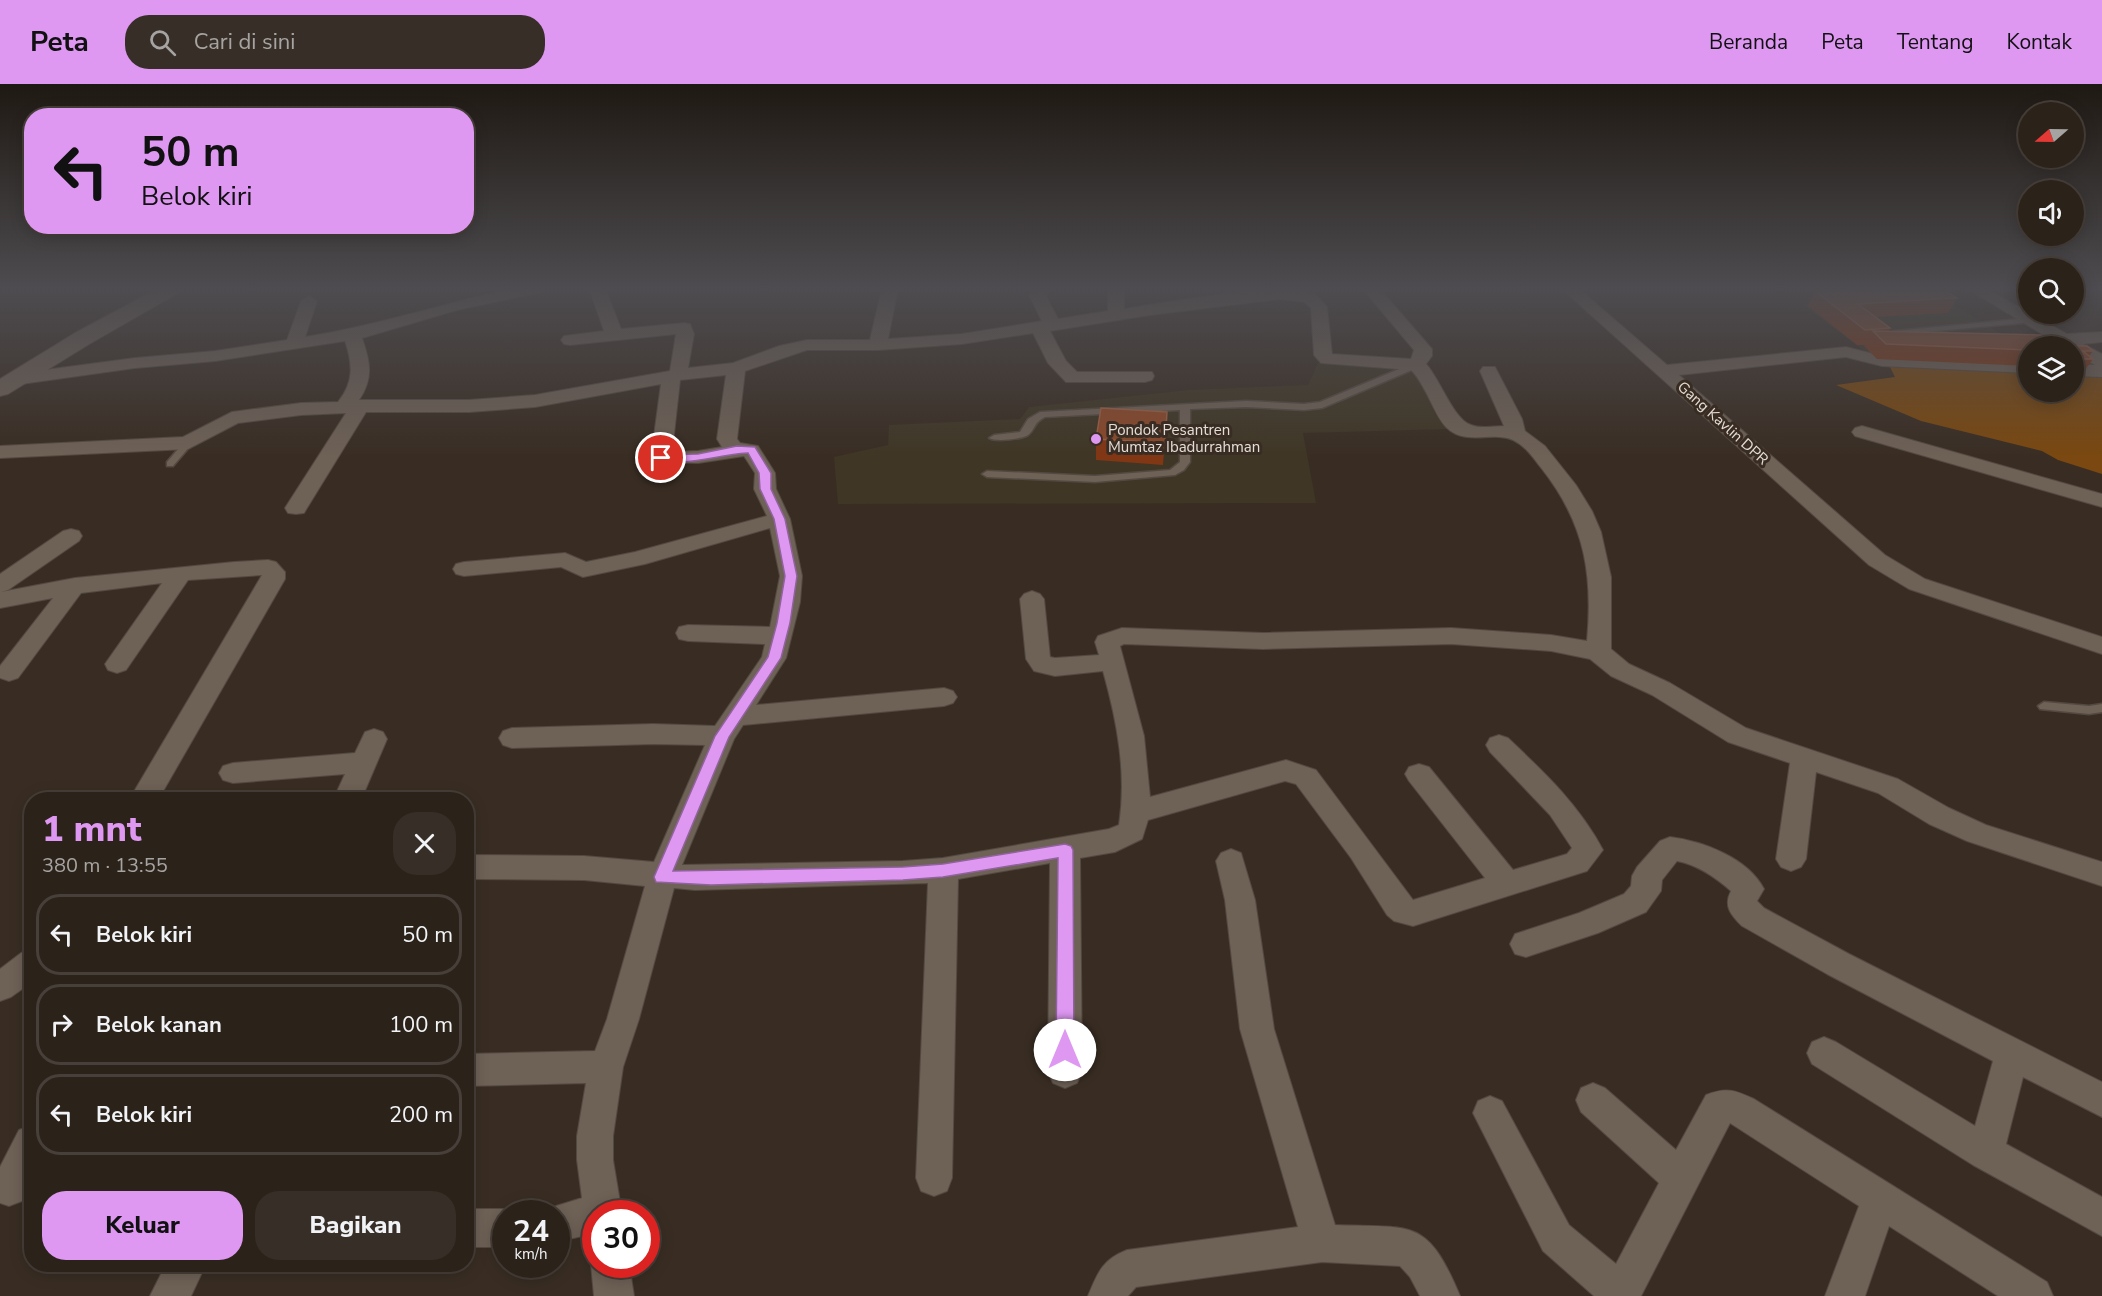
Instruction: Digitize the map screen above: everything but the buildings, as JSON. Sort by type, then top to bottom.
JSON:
[{"type":"street","points":[[5,380],[60,345]]},
{"type":"street","points":[[5,380],[70,345]]},
{"type":"street","points":[[5,380],[135,363],[215,356],[290,345]]},
{"type":"street","points":[[296,508],[353,420],[351,407],[363,375],[355,345]]},
{"type":"street","points":[[599,1200],[595,1136],[606,1067],[662,877],[728,726],[753,693],[774,658],[791,576],[780,519],[765,489],[765,473],[751,450],[737,450],[698,458],[661,458],[682,345]]},
{"type":"street","points":[[0,452],[167,446],[188,443],[232,418],[301,409],[469,406],[535,401],[675,376],[736,368],[785,350],[807,345],[884,345]]},
{"type":"street","points":[[1053,345],[1060,367],[1073,378],[1145,376]]},
{"type":"street","points":[[1322,345],[1323,355],[1327,359],[1416,365],[1427,376],[1454,424],[1460,429],[1471,433],[1516,434]]},
{"type":"street","points":[[1416,365],[1423,356],[1423,349],[1419,345]]},
{"type":"street","name":"Gang Kavlin DPR","points":[[1634,345],[1877,560],[1917,584],[2102,646]]},
{"type":"street","points":[[2084,351],[2102,362]]},
{"type":"street","points":[[1665,371],[1846,352],[1882,361],[2018,368]]},
{"type":"street","points":[[736,368],[726,435],[732,447],[737,450]]},
{"type":"street","points":[[2084,370],[2102,371]]},
{"type":"street","points":[[1489,371],[1512,419],[1516,434],[1536,450],[1564,482],[1595,544],[1602,606],[1598,652]]},
{"type":"street","points":[[1862,432],[2102,501]]},
{"type":"street","points":[[464,569],[565,560],[583,570],[637,559],[780,519]]},
{"type":"street","points":[[0,585],[71,536]]},
{"type":"street","points":[[0,600],[75,585],[182,573],[268,567],[274,572],[273,579],[148,792]]},
{"type":"street","points":[[117,664],[182,573]]},
{"type":"street","points":[[9,672],[75,585]]},
{"type":"street","points":[[1032,599],[1038,658],[1043,665],[1055,667],[1113,662]]},
{"type":"street","points":[[688,633],[780,636]]},
{"type":"street","points":[[474,867],[584,868],[662,877],[810,876],[943,870],[1115,840],[1132,831],[1136,812],[1132,734],[1107,642],[1122,636],[1263,641],[1451,636],[1551,643],[1598,652],[1620,669],[1661,689],[1737,735],[1888,786],[1939,816],[1977,833],[2102,874]]},
{"type":"street","points":[[512,738],[653,734],[944,697]]},
{"type":"street","points":[[1136,812],[1286,770],[1294,771],[1306,777],[1404,912],[1413,913],[1577,863],[1588,850],[1562,809],[1499,745]]},
{"type":"street","points":[[233,772],[368,750],[350,792]]},
{"type":"street","points":[[1791,859],[1804,757]]},
{"type":"street","points":[[1419,774],[1508,884]]},
{"type":"street","points":[[1526,944],[1587,924],[1635,903],[1646,891],[1647,876],[1660,860],[1670,849],[1683,849],[1739,879],[1749,889],[1742,899],[1743,909],[1753,917],[2012,1055],[2102,1100]]},
{"type":"street","points":[[1065,850],[1065,1072]]},
{"type":"street","points":[[1231,861],[1240,900],[1246,962],[1257,1029],[1322,1244]]},
{"type":"street","points":[[934,1178],[943,870]]},
{"type":"street","points":[[0,987],[24,969]]},
{"type":"street","points":[[1824,1053],[1986,1152],[2102,1217]]},
{"type":"street","points":[[1986,1152],[2012,1055]]},
{"type":"street","points":[[474,1070],[606,1067]]},
{"type":"street","points":[[1593,1100],[1681,1178]]},
{"type":"street","points":[[1490,1113],[1556,1238],[1621,1295],[1718,1107],[1724,1105],[1743,1111],[2033,1296]]},
{"type":"street","points":[[14,1189],[24,1163]]},
{"type":"street","points":[[1845,1296],[1880,1200]]},
{"type":"street","points":[[474,1228],[492,1228]]},
{"type":"street","points":[[1108,1296],[1115,1280],[1127,1269],[1322,1244],[1408,1246],[1424,1263],[1440,1296]]},
{"type":"street","points":[[170,1296],[183,1272]]},
{"type":"street","points":[[612,1278],[614,1296]]},
{"type":"lane","points":[[994,438],[1023,434],[1031,421],[1043,414],[1246,404],[1304,407],[1322,405],[1416,365]]},
{"type":"lane","points":[[987,474],[1095,479],[1172,473],[1181,468],[1185,462],[1185,407]]},
{"type":"lane","points":[[170,464],[188,443]]},
{"type":"lane","points":[[2044,706],[2089,710],[2102,708]]},
{"type":"shaded area","points":[[1856,345],[2018,345],[2018,352],[1876,360]]},
{"type":"shaded area","name":"Pondok Pesantren Mumtaz Ibadurrahman","points":[[1318,363],[1396,366],[1417,370],[1450,429],[1303,433],[1316,503],[838,504],[834,457],[888,445],[889,425],[1020,419],[1029,407],[1188,390],[1308,385]]},
{"type":"shaded area","points":[[1888,363],[2018,370],[2018,402],[2084,402],[2084,374],[2102,375],[2102,474],[2058,460],[2042,451],[1921,421],[1836,385],[1895,377]]},
{"type":"place","name":"Pondok Pesantren Mumtaz Ibadurrahman","points":[[1096,439]]},
{"type":"route","points":[[661,458],[698,458],[737,450],[751,450],[765,473],[765,489],[780,519],[791,576],[788,602],[774,658],[723,736],[681,838],[662,877],[711,878],[903,873],[943,870],[1065,850],[1065,1050]]}]
